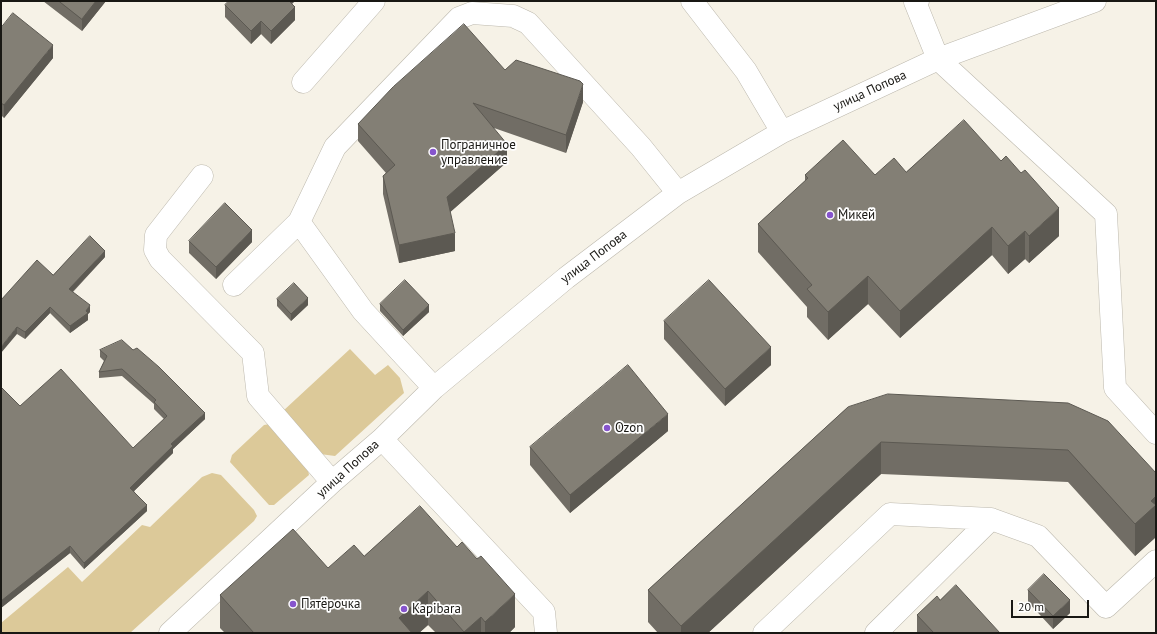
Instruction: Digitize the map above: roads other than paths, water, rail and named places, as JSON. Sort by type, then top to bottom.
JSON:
[{"type":"street","points":[[303,82],[374,1]]},
{"type":"street","points":[[692,1],[746,71],[782,132]]},
{"type":"street","points":[[918,1],[915,2],[938,59],[1106,214],[1115,388],[1156,433]]},
{"type":"street","name":"улица Попова","points":[[170,633],[332,482],[382,439],[434,388],[566,278],[678,193],[782,132],[938,59],[1096,1]]},
{"type":"street","points":[[234,285],[299,222],[335,147],[459,18],[472,13],[513,16],[528,23],[641,147],[678,193]]},
{"type":"street","points":[[202,176],[156,235],[155,250],[160,259],[253,353],[258,396],[332,482]]},
{"type":"street","points":[[299,222],[363,311],[434,388]]},
{"type":"street","points":[[382,439],[544,612],[546,633]]},
{"type":"street","points":[[764,633],[890,514],[991,519],[1038,536],[1106,607],[1156,561]]},
{"type":"street","points":[[876,633],[991,519]]},
{"type":"place","name":"Пограничное управление","points":[[433,152]]},
{"type":"place","name":"Микей","points":[[830,215]]},
{"type":"place","name":"Ozon","points":[[607,428]]},
{"type":"place","name":"Пятёрочка","points":[[293,604]]},
{"type":"place","name":"Kapibara","points":[[404,609]]}]
